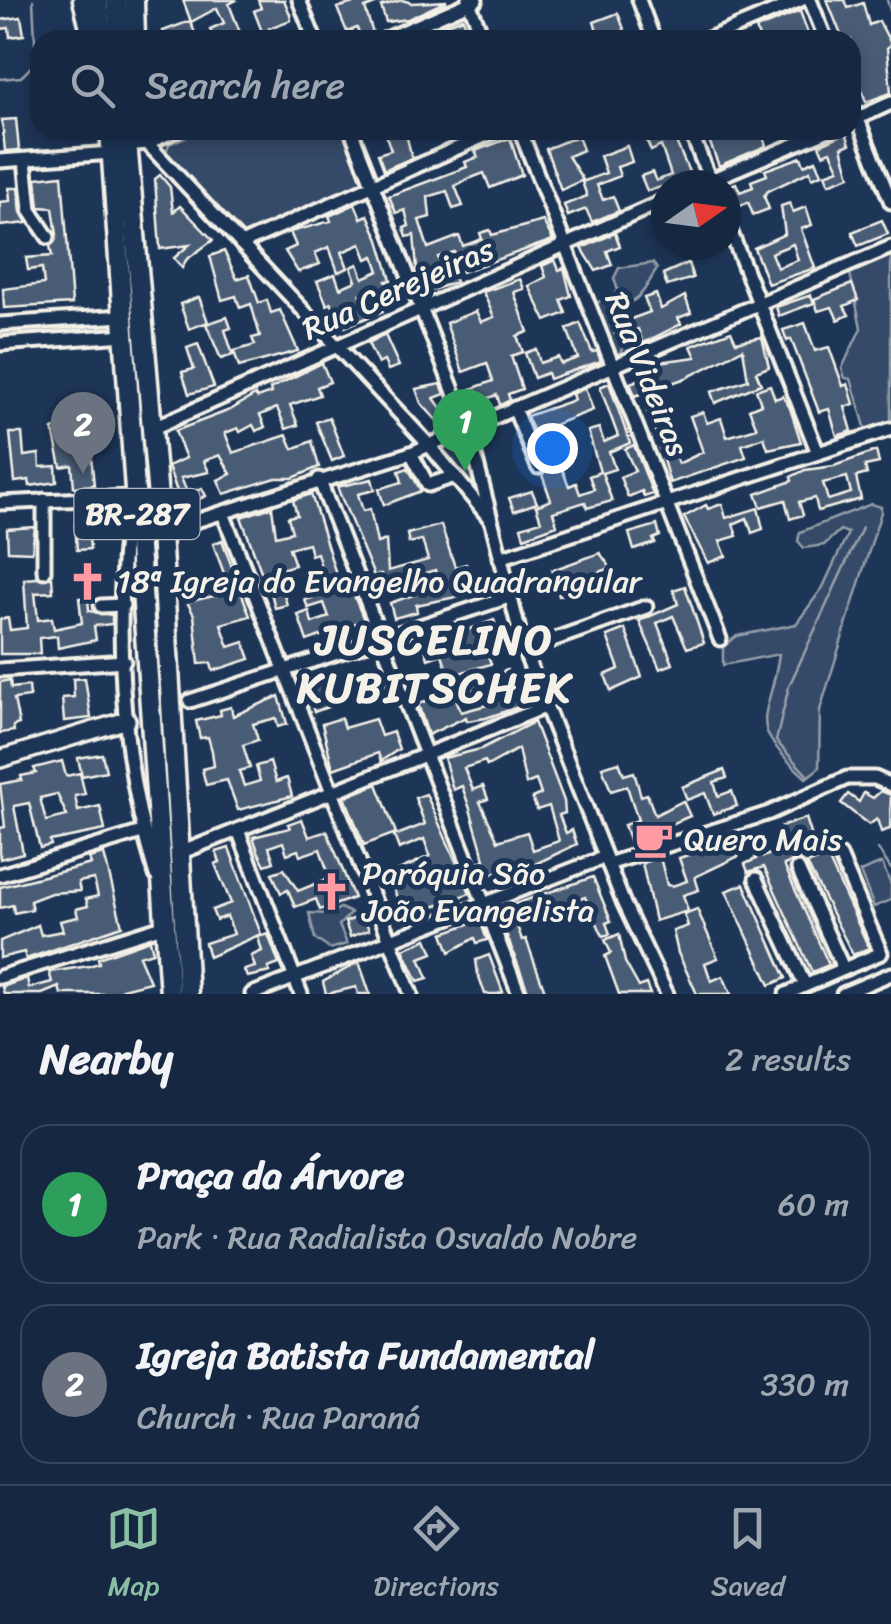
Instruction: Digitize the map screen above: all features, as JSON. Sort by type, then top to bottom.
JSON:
[{"type":"highway","points":[[84,0],[91,30]]},
{"type":"highway","points":[[98,0],[101,30]]},
{"type":"highway","points":[[122,30],[131,0]]},
{"type":"highway","points":[[131,0],[134,30]]},
{"type":"highway","name":"BR-287","points":[[122,143],[124,316],[132,488],[170,994]]},
{"type":"highway","name":"BR-287","points":[[122,143],[161,532],[188,994]]},
{"type":"main road","points":[[0,759],[127,720]]},
{"type":"street","points":[[299,0],[311,30]]},
{"type":"street","points":[[638,0],[650,30]]},
{"type":"street","points":[[730,30],[802,0]]},
{"type":"street","points":[[810,0],[822,30]]},
{"type":"street","points":[[406,30],[471,1],[481,30]]},
{"type":"street","points":[[861,116],[891,102]]},
{"type":"street","points":[[861,135],[891,202]]},
{"type":"street","points":[[0,161],[154,140]]},
{"type":"street","points":[[355,140],[468,428],[508,597],[545,708],[667,994]]},
{"type":"street","points":[[241,244],[476,140]]},
{"type":"street","name":"Rua Videiras","points":[[524,140],[720,638]]},
{"type":"street","points":[[693,140],[703,170]]},
{"type":"street","points":[[737,170],[806,140]]},
{"type":"street","points":[[147,143],[429,445],[493,522]]},
{"type":"street","points":[[25,160],[30,210],[48,238]]},
{"type":"street","name":"Rua Cerejeiras","points":[[151,428],[651,207]]},
{"type":"street","points":[[161,532],[412,452],[891,246]]},
{"type":"street","points":[[741,258],[818,453]]},
{"type":"street","points":[[0,324],[124,316]]},
{"type":"street","points":[[0,344],[125,335]]},
{"type":"street","points":[[514,408],[538,467]]},
{"type":"street","points":[[500,558],[888,430]]},
{"type":"street","points":[[412,452],[428,485],[455,476]]},
{"type":"street","points":[[319,479],[519,994]]},
{"type":"street","points":[[0,504],[132,488],[123,605],[127,720],[142,832],[164,898]]},
{"type":"street","points":[[44,500],[44,571]]},
{"type":"street","points":[[223,513],[411,994]]},
{"type":"street","points":[[190,701],[508,597]]},
{"type":"street","points":[[101,606],[123,605]]},
{"type":"street","points":[[524,650],[646,608]]},
{"type":"street","points":[[0,670],[124,661]]},
{"type":"street","points":[[180,853],[545,708]]},
{"type":"street","points":[[252,994],[607,860],[769,813],[847,778],[875,778],[891,785]]},
{"type":"street","points":[[238,830],[301,994]]},
{"type":"street","points":[[0,874],[142,832]]},
{"type":"street","points":[[786,994],[881,954],[840,856]]},
{"type":"street","points":[[798,869],[844,968]]},
{"type":"street","points":[[756,879],[805,985]]},
{"type":"street","points":[[0,977],[166,925]]},
{"type":"street","points":[[850,993],[891,974]]},
{"type":"shaded area","points":[[178,140],[346,140],[363,184],[243,236],[166,152],[169,144]]},
{"type":"shaded area","points":[[891,255],[891,421],[866,430],[851,379],[845,378],[842,368],[861,328],[850,273]]},
{"type":"shaded area","points":[[653,263],[657,269],[646,287],[613,320],[611,326],[623,349],[617,355],[595,304],[618,291],[614,278],[619,268]]},
{"type":"shaded area","points":[[462,435],[478,498],[439,444]]},
{"type":"shaded area","points":[[871,504],[881,507],[881,512],[820,710],[819,768],[806,778],[767,732],[765,721],[779,654],[723,665],[723,647],[737,636],[796,624],[823,587],[848,533],[840,530],[824,545],[804,548],[798,541],[800,532]]},
{"type":"shaded area","points":[[882,863],[891,885],[891,900],[874,907],[860,872]]},
{"type":"shaded area","points":[[340,908],[351,913],[339,925],[347,944],[330,949],[315,939],[309,913],[330,914]]},
{"type":"building","points":[[183,0],[237,0],[229,4],[239,30],[210,30],[224,23],[217,8],[191,22]]},
{"type":"building","points":[[258,0],[284,0],[291,20],[261,30],[254,11],[261,8]]},
{"type":"building","points":[[363,0],[385,0],[365,8],[372,30],[346,30],[337,8]]},
{"type":"building","points":[[402,0],[447,1],[408,19],[386,22],[381,6]]},
{"type":"building","points":[[827,0],[845,0],[848,8],[863,3],[869,25],[879,21],[891,44],[887,48],[891,93],[866,102],[861,87],[861,30],[839,30]]},
{"type":"building","points":[[800,11],[807,30],[756,30]]},
{"type":"building","points":[[618,13],[624,30],[597,30],[594,22]]},
{"type":"building","points":[[21,17],[24,35],[10,37],[9,28],[0,29],[0,20]]},
{"type":"building","points":[[463,18],[467,29],[464,30],[432,30]]},
{"type":"building","points":[[190,21],[194,30],[166,30]]},
{"type":"building","points":[[16,119],[19,150],[5,151],[2,120]]},
{"type":"building","points":[[388,140],[408,140],[412,158],[384,170],[378,154],[391,150]]},
{"type":"building","points":[[511,140],[522,175],[490,188],[484,173],[466,180],[455,186],[463,206],[453,209],[447,191],[428,197],[430,217],[419,220],[428,248],[459,236],[463,246],[482,239],[480,233],[490,230],[492,235],[543,221],[553,240],[462,272],[454,252],[438,257],[443,272],[451,270],[455,282],[430,291],[417,269],[414,235],[407,237],[404,228],[409,226],[405,210],[396,213],[389,196],[467,167],[465,162],[478,157],[475,151]]},
{"type":"building","points":[[579,140],[583,150],[568,156],[583,180],[561,190],[546,149]]},
{"type":"building","points":[[646,140],[675,140],[688,170],[669,170],[661,146],[651,151]]},
{"type":"building","points":[[709,140],[764,140],[766,146],[719,166]]},
{"type":"building","points":[[830,140],[849,140],[850,144],[842,147],[850,176],[829,184],[825,174],[839,169],[831,151],[823,154],[819,145]]},
{"type":"building","points":[[627,146],[632,162],[617,167],[620,176],[597,185],[603,200],[613,196],[619,211],[592,222],[586,209],[568,216],[564,205],[587,196],[582,182],[606,173],[600,156]]},
{"type":"building","points":[[801,157],[804,165],[816,160],[822,174],[812,178],[810,171],[768,191],[764,196],[769,209],[753,215],[748,202],[741,206],[741,192],[753,187],[751,181],[767,175],[765,170]]},
{"type":"building","points":[[651,172],[651,190],[647,191],[641,176]]},
{"type":"building","points":[[62,175],[72,304],[4,308],[3,289],[44,284],[42,268],[28,270],[26,258],[52,256],[50,246],[57,235],[53,208],[39,207],[36,178]]},
{"type":"building","points":[[160,175],[170,187],[173,212],[180,206],[213,240],[186,260],[182,268],[174,258],[189,245],[160,249],[155,179]]},
{"type":"building","points":[[9,188],[18,188],[21,212],[27,223],[0,226],[0,202],[10,201]]},
{"type":"building","points":[[790,203],[793,212],[806,207],[812,225],[801,229],[815,268],[768,284],[754,248],[785,234],[781,206]],"holes":[[[793,244],[798,260],[777,268],[771,253]]]},
{"type":"building","points":[[355,204],[361,218],[368,215],[391,280],[386,281],[397,298],[389,303],[378,286],[367,290],[370,297],[363,299],[360,293],[366,307],[380,302],[383,311],[345,327],[331,303],[327,305],[317,281],[335,274],[340,288],[356,281],[351,267],[358,264],[363,278],[379,271],[374,256],[367,259],[361,244],[342,252],[348,268],[338,272],[329,247],[315,253],[320,264],[298,272],[285,251],[296,246],[290,232],[331,221],[329,216]]},
{"type":"building","points":[[882,220],[888,234],[858,246],[852,232]]},
{"type":"building","points":[[615,233],[620,246],[607,251],[612,265],[596,271],[582,248]]},
{"type":"building","points":[[224,251],[237,279],[249,275],[259,303],[267,300],[271,313],[280,310],[298,351],[239,367],[234,351],[255,345],[252,338],[260,336],[251,304],[240,308],[236,296],[222,300],[210,256]]},
{"type":"building","points":[[555,260],[559,270],[564,268],[571,296],[561,300],[566,313],[546,321],[529,286],[546,277],[542,266]]},
{"type":"building","points":[[688,263],[693,278],[667,286],[663,274]]},
{"type":"building","points":[[520,279],[524,289],[514,292],[528,332],[517,336],[523,352],[511,356],[522,389],[508,394],[510,400],[500,405],[497,395],[476,403],[471,389],[493,381],[487,363],[463,372],[446,323],[476,311],[481,322],[494,317],[483,292]]},
{"type":"building","points":[[852,284],[858,300],[844,306],[849,315],[838,320],[832,307],[818,311],[814,299]]},
{"type":"building","points":[[656,294],[661,309],[685,296],[691,313],[678,318],[681,324],[643,343],[638,329],[617,337],[612,326],[650,312],[644,298]]},
{"type":"building","points":[[811,295],[814,303],[779,316],[776,307]]},
{"type":"building","points":[[199,297],[208,322],[189,329],[180,304]]},
{"type":"building","points":[[227,317],[231,328],[225,330],[233,355],[221,359],[206,324]]},
{"type":"building","points":[[580,323],[592,352],[597,351],[601,361],[549,379],[547,373],[534,378],[525,353],[536,349],[540,363],[558,357],[561,364],[578,358],[567,329]]},
{"type":"building","points":[[805,323],[815,351],[829,347],[843,386],[848,384],[854,404],[845,407],[852,431],[837,436],[829,409],[819,412],[791,339],[787,341],[783,330]]},
{"type":"building","points":[[731,331],[736,342],[762,337],[769,367],[756,372],[761,384],[715,403],[711,392],[748,380],[743,349],[686,378],[635,396],[630,383],[655,374],[651,363],[696,357],[691,346]]},
{"type":"building","points":[[385,335],[399,366],[388,370],[384,361],[378,364],[368,343]]},
{"type":"building","points":[[198,344],[214,387],[189,394],[182,372],[194,369],[187,348]]},
{"type":"building","points":[[322,363],[330,382],[317,387],[320,395],[290,405],[298,425],[286,429],[277,408],[260,415],[265,427],[256,431],[253,425],[240,432],[238,428],[225,433],[233,453],[287,435],[293,449],[312,441],[319,467],[293,478],[276,478],[224,494],[218,480],[231,474],[220,455],[204,461],[209,472],[181,478],[188,494],[202,488],[206,496],[182,506],[168,466],[186,458],[175,431],[230,410],[255,395],[257,398],[271,393],[270,389]]},
{"type":"building","points":[[609,383],[630,443],[609,452],[615,469],[602,473],[612,501],[587,508],[585,502],[553,512],[557,525],[524,537],[521,527],[541,521],[536,506],[551,500],[542,475],[547,468],[560,464],[569,486],[576,483],[580,494],[594,489],[589,476],[600,472],[588,431],[599,428],[604,442],[618,436],[600,387]]},
{"type":"building","points":[[441,384],[445,394],[434,398],[449,419],[441,425],[421,403],[416,389]]},
{"type":"building","points":[[770,385],[775,399],[783,396],[790,408],[801,442],[768,449],[764,437],[742,445],[746,457],[670,483],[659,447],[672,443],[678,464],[703,452],[690,416],[703,412],[707,423],[721,418],[727,437],[757,428],[749,409],[761,404],[756,390]]},
{"type":"building","points":[[585,388],[593,410],[538,431],[543,454],[527,416],[574,400],[572,394]]},
{"type":"building","points":[[661,402],[668,425],[655,431],[646,408]]},
{"type":"building","points":[[329,417],[344,456],[332,461],[316,422]]},
{"type":"building","points":[[60,427],[65,448],[90,445],[94,485],[74,487],[72,465],[61,467],[53,430]]},
{"type":"building","points":[[10,433],[22,433],[24,456],[39,454],[40,467],[56,466],[57,482],[30,486],[29,480],[15,482]]},
{"type":"building","points":[[634,445],[653,494],[644,497],[642,491],[628,497],[620,477],[635,471],[625,449]]},
{"type":"building","points":[[876,451],[879,463],[865,466],[867,474],[856,477],[861,499],[818,511],[815,498],[799,502],[803,515],[790,519],[785,500],[761,507],[756,494],[792,481],[791,477],[805,470],[834,466]],"holes":[[[847,477],[851,493],[828,500],[823,483]]]},
{"type":"building","points":[[408,468],[421,491],[384,505],[379,489],[402,482],[399,471]]},
{"type":"building","points":[[372,479],[375,490],[358,494],[363,511],[370,509],[377,543],[386,540],[388,571],[428,560],[422,540],[409,543],[407,534],[441,525],[455,567],[466,564],[471,594],[416,605],[417,612],[394,618],[390,603],[439,586],[435,570],[384,585],[381,574],[374,576],[337,487]]},
{"type":"building","points":[[532,491],[537,503],[514,511],[509,498]]},
{"type":"building","points":[[311,494],[336,574],[343,588],[350,586],[364,620],[307,641],[298,615],[309,611],[312,623],[329,617],[324,603],[308,608],[305,600],[312,598],[306,581],[323,574],[317,553],[311,555],[308,543],[289,548],[295,565],[277,570],[287,605],[275,608],[266,573],[262,574],[241,517],[272,507],[276,536],[292,532],[288,517],[297,515],[293,500]]},
{"type":"building","points":[[722,504],[726,518],[758,508],[763,529],[752,533],[747,518],[733,524],[737,536],[720,541],[726,556],[708,563],[684,517],[706,505],[708,509]]},
{"type":"building","points":[[88,523],[90,549],[77,550],[75,524]]},
{"type":"building","points":[[657,525],[660,536],[653,539],[655,543],[634,550],[629,533]]},
{"type":"building","points":[[35,527],[32,552],[8,551],[7,529]]},
{"type":"building","points":[[222,540],[250,616],[221,624],[229,647],[244,642],[250,659],[213,671],[211,663],[199,664],[194,615],[187,602],[231,592],[213,544]]},
{"type":"building","points":[[600,553],[611,568],[570,582],[573,592],[559,596],[552,570]]},
{"type":"building","points":[[52,577],[53,592],[35,593],[38,620],[52,618],[54,629],[82,623],[79,598],[88,597],[89,611],[112,615],[112,624],[94,626],[96,640],[58,648],[57,636],[39,638],[40,654],[0,654],[0,619],[8,618],[10,630],[27,628],[24,579]]},
{"type":"building","points":[[685,586],[704,643],[687,648],[673,616],[657,623],[673,664],[660,669],[639,621],[678,604],[673,590]]},
{"type":"building","points":[[494,620],[503,645],[486,650],[491,664],[449,676],[442,654],[428,659],[424,646]]},
{"type":"building","points":[[625,629],[642,677],[611,691],[605,675],[619,669],[607,636]]},
{"type":"building","points":[[382,666],[389,693],[382,696],[378,686],[363,692],[357,675]]},
{"type":"building","points":[[507,670],[521,706],[486,718],[467,721],[466,717],[428,735],[418,704],[453,690],[461,712],[498,702],[494,688],[474,694],[470,684]]},
{"type":"building","points":[[85,678],[91,718],[64,721],[62,698],[74,697],[73,679]]},
{"type":"building","points":[[10,680],[11,688],[29,686],[30,697],[14,699],[19,724],[13,726],[14,731],[0,733],[0,682]]},
{"type":"building","points":[[326,683],[333,705],[314,712],[307,689]]},
{"type":"building","points":[[279,696],[287,724],[278,727],[276,718],[253,724],[258,740],[243,745],[250,768],[239,771],[244,786],[260,781],[256,766],[270,762],[276,782],[287,778],[292,796],[238,810],[227,780],[206,785],[202,769],[214,766],[212,751],[208,737],[200,738],[196,721],[221,715],[220,710],[231,707],[233,716]]},
{"type":"building","points":[[341,718],[344,728],[375,719],[381,736],[393,732],[399,749],[381,761],[378,753],[333,769],[322,724]]},
{"type":"building","points":[[534,722],[564,801],[565,813],[559,815],[566,833],[572,830],[577,844],[500,881],[496,872],[484,877],[478,862],[485,860],[470,809],[462,786],[453,790],[444,758],[481,749]],"holes":[[[518,749],[526,784],[536,780],[541,794],[532,798],[537,810],[549,806],[559,841],[533,850],[527,832],[498,841],[480,802],[488,799],[483,786],[473,790],[464,768],[485,761],[487,766]]]},
{"type":"building","points":[[102,754],[106,771],[82,776],[78,758]]},
{"type":"building","points":[[62,761],[66,776],[80,773],[85,794],[75,796],[78,811],[100,806],[105,830],[50,841],[51,845],[40,848],[29,803],[14,806],[23,853],[0,859],[0,828],[5,827],[0,784],[22,780],[21,776],[36,773],[34,768]],"holes":[[[57,794],[67,816],[46,821],[40,798]]]},
{"type":"building","points":[[619,762],[624,775],[634,772],[641,796],[647,794],[655,815],[683,801],[690,816],[630,842],[624,825],[638,820],[627,786],[611,791],[602,767]]},
{"type":"building","points":[[724,770],[727,778],[714,782],[718,796],[732,791],[737,806],[713,814],[705,793],[687,800],[682,787]]},
{"type":"building","points":[[377,784],[396,833],[364,845],[345,797]]},
{"type":"building","points":[[881,791],[891,795],[890,829],[881,832],[877,819],[869,825],[841,803],[848,794],[859,802],[864,793],[873,798]]},
{"type":"building","points":[[426,794],[470,893],[405,918],[388,875],[430,856],[424,839],[399,849],[394,836],[425,824],[415,798]]},
{"type":"building","points":[[806,818],[812,837],[793,844],[799,859],[784,865],[829,965],[812,972],[764,867],[748,872],[745,864],[756,859],[749,837],[756,834],[763,857],[780,850],[777,843],[784,841],[780,827]]},
{"type":"building","points":[[302,819],[309,837],[327,831],[354,898],[320,910],[316,899],[295,907],[288,890],[281,893],[272,873],[284,869],[298,891],[330,878],[320,849],[300,856],[298,850],[287,854],[283,842],[269,847],[274,862],[265,865],[258,851],[253,837],[290,828],[288,824]]},
{"type":"building","points":[[732,840],[739,856],[695,877],[699,890],[683,895],[688,911],[655,921],[642,863],[660,857],[667,885],[672,886],[687,881],[679,858]]},
{"type":"building","points":[[229,848],[261,934],[209,957],[205,943],[234,934],[227,916],[216,920],[212,910],[231,903],[215,864],[220,862],[216,852]]},
{"type":"building","points":[[104,854],[122,926],[26,959],[24,952],[0,958],[0,941],[38,925],[41,935],[63,931],[60,921],[78,917],[76,909],[88,906],[86,899],[98,896],[94,879],[78,882],[80,891],[51,893],[30,901],[32,909],[14,913],[13,905],[0,908],[0,887],[91,864],[89,858]]},
{"type":"building","points":[[827,856],[869,948],[853,955],[807,864]]},
{"type":"building","points":[[593,877],[611,921],[606,923],[610,934],[603,936],[585,897],[571,902],[576,915],[561,921],[555,906],[526,915],[527,919],[516,923],[546,994],[529,994],[497,910]]},
{"type":"building","points":[[744,884],[786,978],[770,985],[726,891]]},
{"type":"building","points":[[697,909],[718,958],[705,963],[711,981],[723,976],[731,994],[697,994],[678,953],[673,931],[688,926],[684,914]]},
{"type":"building","points":[[363,915],[369,930],[350,937],[345,922]]},
{"type":"building","points":[[480,920],[487,940],[477,943],[475,938],[450,952],[443,933]]},
{"type":"building","points":[[268,934],[279,964],[268,968],[270,972],[247,977],[244,970],[255,967],[251,956],[262,951],[258,937]]},
{"type":"building","points":[[619,934],[625,962],[639,987],[646,984],[650,994],[619,994],[605,956],[611,953],[605,940]]},
{"type":"building","points":[[427,939],[433,953],[420,958],[428,978],[418,981],[403,949]]},
{"type":"building","points":[[150,940],[153,952],[139,956],[150,982],[122,989],[124,994],[61,994],[59,987],[42,994],[4,994],[2,987],[27,978],[29,988],[52,982],[49,972],[99,963],[98,958]]},
{"type":"building","points":[[489,955],[503,992],[498,994],[485,994],[478,974],[476,960]]},
{"type":"building","points":[[359,962],[370,994],[358,994],[356,987],[326,994],[323,982]]},
{"type":"waterway","points":[[33,0],[34,30]]},
{"type":"waterway","points":[[887,0],[891,14]]},
{"type":"waterway","points":[[0,79],[21,77],[30,68]]},
{"type":"waterway","points":[[0,334],[81,328]]},
{"type":"waterway","points":[[808,776],[776,741],[789,686],[862,528]]},
{"type":"waterway","points":[[878,849],[891,869]]},
{"type":"place","name":"Praça da Árvore","points":[[465,471]]},
{"type":"place","name":"Igreja Batista Fundamental","points":[[83,474]]},
{"type":"place","name":"18ª Igreja do Evangelho Quadrangular","points":[[87,581]]},
{"type":"place","name":"Quero Mais","points":[[654,839]]},
{"type":"place","name":"Paróquia São João Evangelista","points":[[332,891]]},
{"type":"district","name":"JUSCELINO KUBITSCHEK","points":[[435,664]]}]
